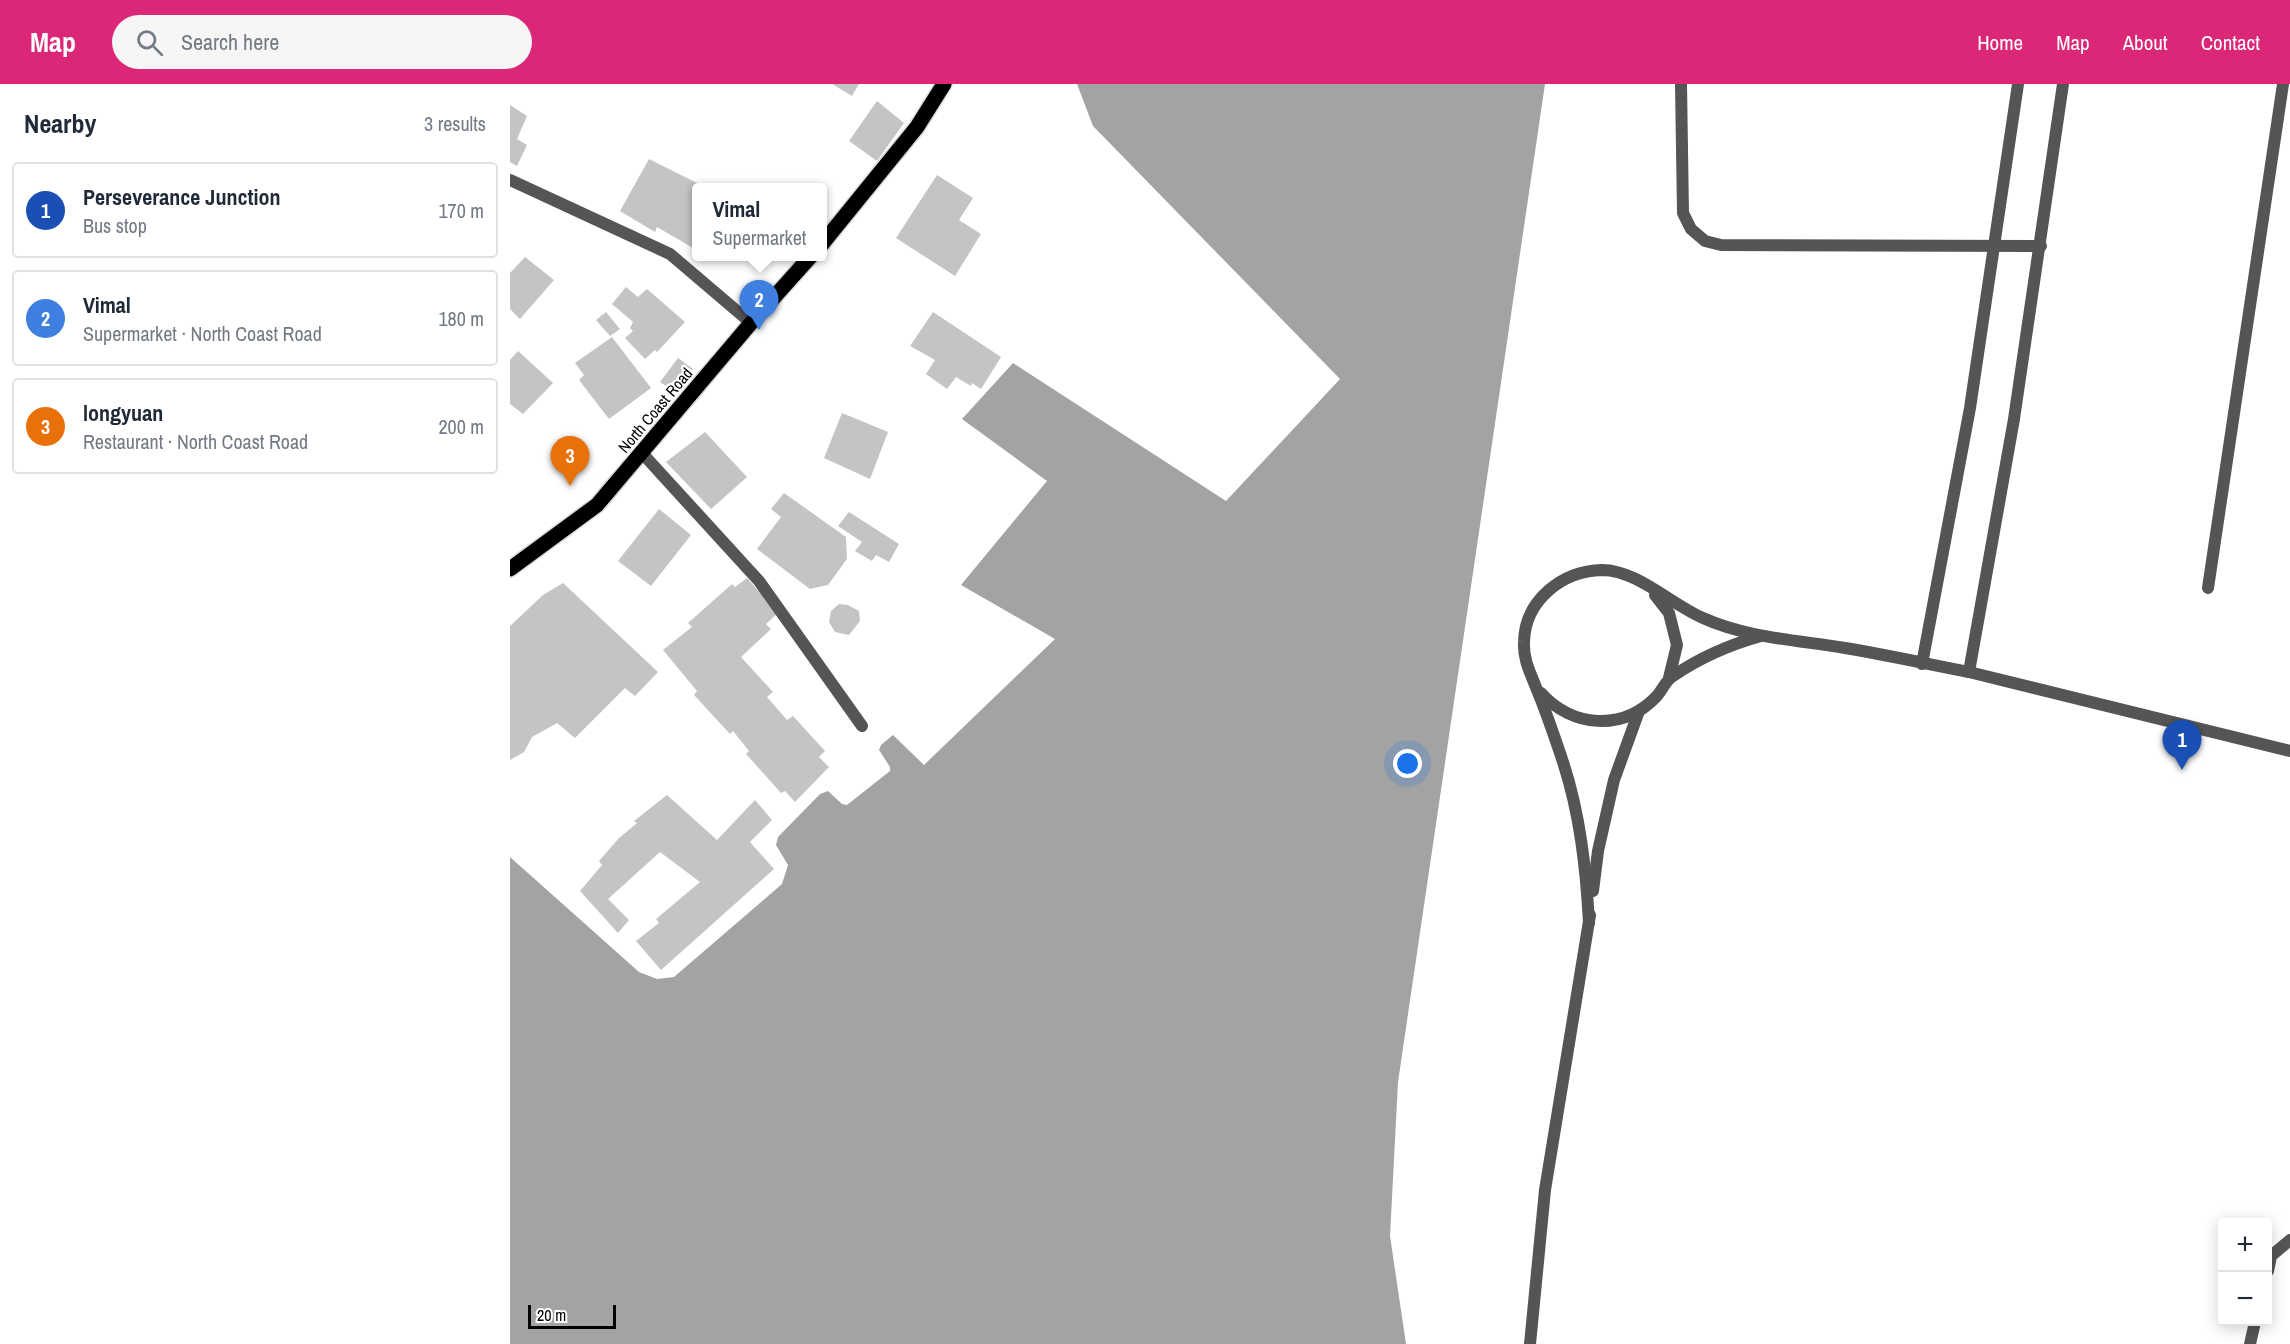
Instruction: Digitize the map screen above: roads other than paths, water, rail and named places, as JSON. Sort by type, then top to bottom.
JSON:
[{"type":"main road","points":[[827,238],[918,127],[944,84]]},
{"type":"main road","name":"North Coast Road","points":[[510,569],[597,505],[807,261]]},
{"type":"street","points":[[1681,84],[1683,213],[1691,230],[1705,241],[1722,245],[1752,246],[2041,246]]},
{"type":"street","points":[[1923,664],[1970,408],[2018,84]]},
{"type":"street","points":[[1969,672],[2014,419],[2063,84]]},
{"type":"street","points":[[2208,588],[2283,84]]},
{"type":"street","points":[[510,180],[670,254],[751,323]]},
{"type":"street","points":[[642,453],[759,581],[862,726]]},
{"type":"street","points":[[1589,923],[1587,883],[1575,803],[1564,764],[1526,666],[1523,642],[1528,619],[1540,598],[1558,582],[1580,573],[1604,570],[1628,575],[1704,619],[1733,629],[1969,672],[2290,752]]},
{"type":"street","points":[[1536,688],[1552,704],[1571,716],[1594,722],[1617,720],[1639,711],[1656,697],[1669,678],[1677,645],[1669,613],[1648,587]]},
{"type":"street","points":[[1669,678],[1698,659],[1731,644],[1765,636]]},
{"type":"street","points":[[1530,1344],[1545,1190],[1589,923],[1598,850],[1614,780],[1639,711]]},
{"type":"street","points":[[2272,1255],[2290,1240]]},
{"type":"street","points":[[2250,1344],[2254,1326]]},
{"type":"place","name":"Vimal","points":[[759,330]]},
{"type":"place","name":"longyuan","points":[[570,486]]},
{"type":"place","name":"Perseverance Junction","points":[[2182,770]]}]
